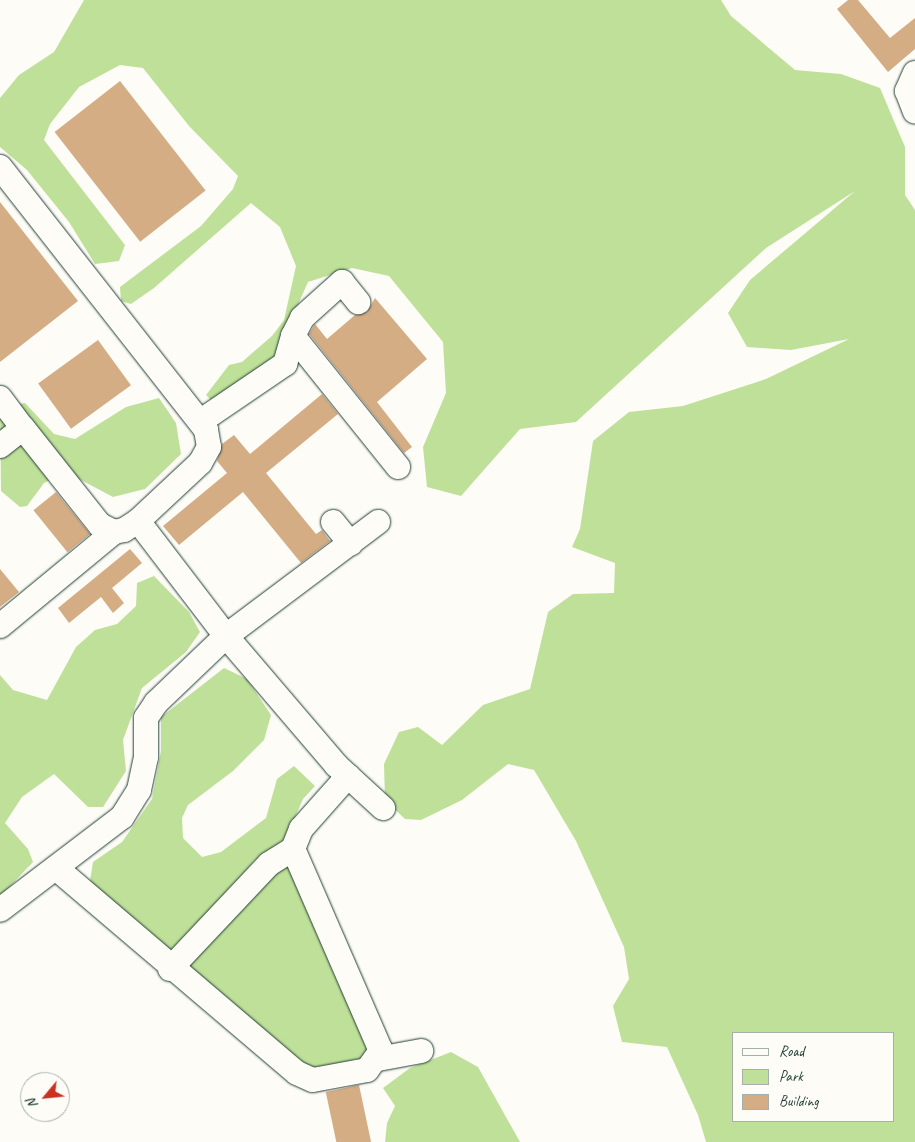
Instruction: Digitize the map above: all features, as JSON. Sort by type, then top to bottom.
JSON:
[{"type":"lane","points":[[915,73],[907,91],[915,112]]},
{"type":"lane","points":[[0,167],[201,421],[209,447],[200,463],[138,521],[124,530],[114,532],[0,626]]},
{"type":"lane","points":[[201,421],[285,364],[293,336],[302,318],[342,282],[358,302]]},
{"type":"lane","points":[[293,336],[398,467]]},
{"type":"lane","points":[[0,398],[100,524],[114,532]]},
{"type":"lane","points":[[0,446],[23,428]]},
{"type":"lane","points":[[138,521],[226,636],[348,776],[383,808]]},
{"type":"lane","points":[[333,522],[351,544]]},
{"type":"lane","points":[[0,910],[122,817],[139,790],[146,757],[146,718],[156,703],[226,636],[378,522]]},
{"type":"lane","points":[[170,968],[270,864],[293,849],[301,830],[348,776]]},
{"type":"lane","points":[[56,868],[170,968],[296,1073],[313,1080],[333,1078],[367,1070],[378,1059],[381,1050],[293,849]]},
{"type":"lane","points":[[378,1059],[421,1051]]},
{"type":"green space","points":[[84,0],[721,0],[731,16],[795,70],[841,74],[880,88],[905,147],[905,195],[915,210],[915,1142],[706,1142],[698,1115],[667,1047],[622,1042],[613,1006],[629,979],[624,947],[576,841],[534,770],[508,764],[462,800],[421,820],[405,819],[385,800],[384,764],[399,732],[418,727],[442,745],[483,705],[530,689],[548,612],[573,594],[614,593],[615,563],[572,547],[580,529],[593,441],[629,412],[683,406],[766,379],[849,339],[791,350],[747,347],[728,313],[750,280],[855,191],[766,248],[576,422],[520,429],[461,496],[427,487],[423,447],[446,393],[443,342],[389,276],[352,268],[308,282],[276,354],[256,377],[214,403],[206,395],[229,365],[242,362],[272,336],[284,320],[296,266],[280,227],[251,203],[154,288],[131,304],[121,301],[120,287],[201,226],[233,189],[238,176],[189,126],[143,68],[120,65],[79,87],[50,124],[44,140],[125,245],[119,261],[95,264],[69,222],[27,170],[0,147],[0,98],[19,75],[54,52]]},
{"type":"green space","points":[[159,398],[176,423],[181,454],[145,489],[113,497],[66,472],[44,483],[27,506],[20,507],[1,491],[0,407],[25,403],[54,434],[75,439],[126,407]]},
{"type":"green space","points":[[154,576],[189,612],[200,632],[186,652],[142,688],[123,740],[126,771],[103,807],[88,807],[54,774],[22,797],[5,823],[28,849],[33,862],[0,897],[0,675],[13,690],[47,700],[76,647],[95,630],[117,624],[136,606],[137,583]]},
{"type":"green space","points":[[224,668],[247,679],[271,715],[264,740],[233,771],[188,805],[182,818],[183,838],[202,857],[221,852],[266,818],[277,779],[294,766],[315,786],[303,799],[283,845],[255,860],[175,954],[165,956],[90,881],[93,862],[122,842],[152,799],[161,751],[161,717]]},
{"type":"green space","points":[[288,864],[369,1045],[370,1057],[317,1073],[183,970],[278,866]]},
{"type":"green space","points":[[451,1052],[478,1067],[520,1142],[385,1142],[387,1123],[395,1106],[383,1088],[410,1068]]},
{"type":"building","points":[[848,0],[858,0],[890,38],[915,18],[915,49],[888,72],[837,9]]},
{"type":"building","points":[[120,81],[206,191],[140,242],[55,132]]},
{"type":"building","points":[[0,202],[78,301],[0,362]]},
{"type":"building","points":[[375,298],[427,359],[377,402],[412,447],[404,453],[309,334],[315,324],[327,339],[355,315],[367,312]]},
{"type":"building","points":[[98,340],[131,385],[71,429],[38,383]]},
{"type":"building","points":[[322,394],[338,414],[266,473],[316,534],[322,530],[330,541],[301,563],[243,492],[179,545],[163,526],[227,473],[217,461],[222,444],[234,435],[250,454]]},
{"type":"building","points":[[56,492],[90,534],[67,552],[33,510]]},
{"type":"building","points":[[130,549],[142,563],[112,588],[124,603],[113,613],[101,597],[69,623],[58,608]]},
{"type":"building","points":[[0,569],[19,592],[0,607]]},
{"type":"building","points":[[359,1085],[371,1142],[336,1142],[326,1092]]}]
